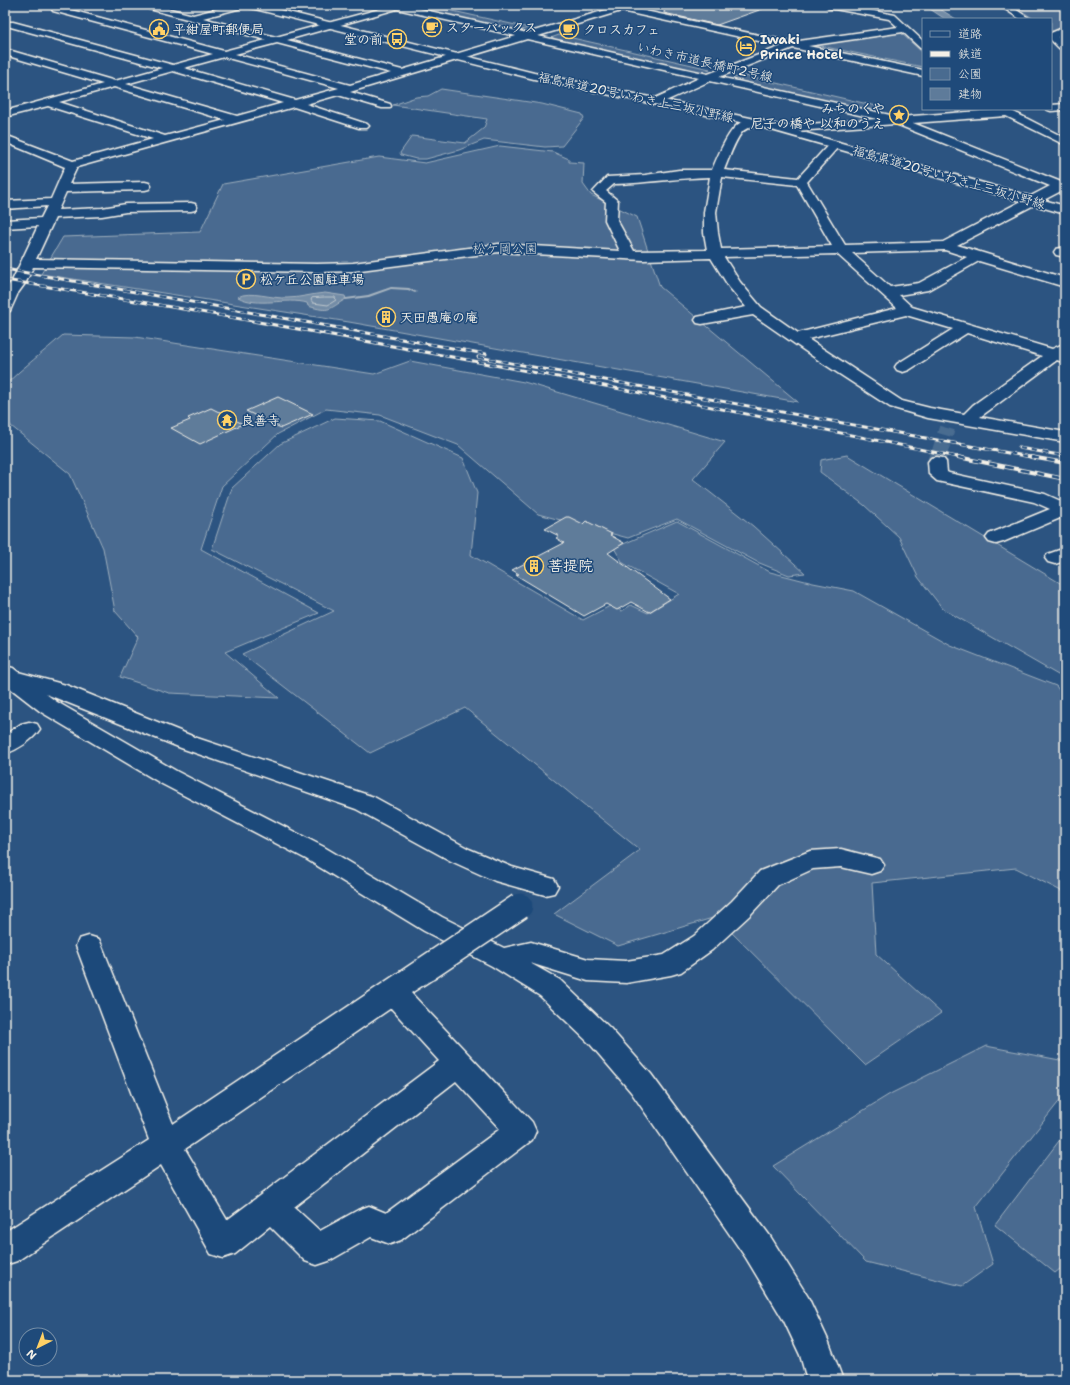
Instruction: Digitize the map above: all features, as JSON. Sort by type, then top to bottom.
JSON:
[{"type":"street","points":[[145,5],[404,73]]},
{"type":"street","points":[[171,22],[242,5]]},
{"type":"street","name":"福島県道20号いわき上三坂小野線","points":[[250,5],[458,58],[582,87],[781,128],[1065,210]]},
{"type":"street","points":[[605,5],[922,73]]},
{"type":"street","points":[[5,138],[72,165],[340,92],[633,5]]},
{"type":"street","points":[[829,5],[892,17],[922,45]]},
{"type":"street","points":[[1003,5],[1024,18]]},
{"type":"street","points":[[1012,10],[1023,5]]},
{"type":"street","points":[[5,114],[397,6]]},
{"type":"street","name":"いわき市道長橋町2号線","points":[[397,6],[896,120]]},
{"type":"street","points":[[60,8],[136,31],[351,88]]},
{"type":"street","points":[[8,24],[28,18]]},
{"type":"street","points":[[8,24],[86,43],[296,104],[363,126]]},
{"type":"street","points":[[527,25],[565,34]]},
{"type":"street","points":[[115,36],[157,26]]},
{"type":"street","points":[[655,102],[710,77],[793,45],[906,29]]},
{"type":"street","points":[[1052,36],[1065,30]]},
{"type":"street","points":[[1052,37],[1062,46],[1065,46]]},
{"type":"street","points":[[64,49],[101,40]]},
{"type":"street","points":[[5,52],[238,120]]},
{"type":"street","points":[[27,58],[42,54]]},
{"type":"street","points":[[713,67],[744,74]]},
{"type":"street","points":[[340,92],[386,106]]},
{"type":"street","points":[[47,102],[164,140]]},
{"type":"street","points":[[888,107],[915,118],[937,130],[1063,184]]},
{"type":"street","points":[[1052,108],[1065,107]]},
{"type":"street","points":[[781,128],[1007,110],[1026,110]]},
{"type":"street","points":[[1007,110],[1065,142]]},
{"type":"street","points":[[896,120],[1063,184]]},
{"type":"street","points":[[756,122],[745,125],[738,130],[725,153],[717,173],[710,212],[711,233],[715,254],[734,284],[756,310],[865,386],[896,404],[928,413],[948,423],[968,420],[1065,437]]},
{"type":"street","points":[[801,182],[836,144]]},
{"type":"street","points":[[5,308],[8,291],[19,282],[72,165]]},
{"type":"street","points":[[629,255],[611,220],[612,201],[598,192],[611,180],[645,179],[678,174],[717,173],[801,182]]},
{"type":"street","points":[[801,182],[841,250],[907,310],[964,328],[1061,354]]},
{"type":"street","points":[[946,246],[1034,201],[1063,184]]},
{"type":"street","points":[[61,188],[145,186]]},
{"type":"street","points":[[5,205],[51,213],[102,212],[126,208],[191,207]]},
{"type":"street","points":[[5,224],[51,213]]},
{"type":"street","points":[[27,263],[317,268],[353,267],[499,248],[629,255],[715,254],[946,246],[1065,283]]},
{"type":"street","points":[[887,292],[922,287],[978,256]]},
{"type":"street","points":[[702,320],[756,310]]},
{"type":"street","points":[[795,338],[907,310]]},
{"type":"street","points":[[903,367],[964,328]]},
{"type":"street","points":[[968,420],[979,409],[1061,354]]},
{"type":"street","points":[[937,462],[938,474],[943,477],[1039,498],[1065,510]]},
{"type":"street","points":[[958,481],[986,502]]},
{"type":"street","points":[[996,538],[1065,510]]},
{"type":"street","points":[[5,1250],[166,1145],[426,970],[520,906],[545,886],[504,874],[460,855],[365,803],[189,743],[58,690],[7,675]]},
{"type":"street","points":[[7,675],[48,707],[170,778],[315,853],[433,924],[502,959],[550,988],[600,1036],[641,1083],[758,1246],[796,1309],[816,1352],[825,1380]]},
{"type":"street","points":[[5,746],[29,729]]},
{"type":"street","points":[[502,959],[531,952],[588,970],[626,972],[671,964],[703,943],[741,908],[769,878],[810,860],[841,858],[871,866]]},
{"type":"street","points":[[89,946],[166,1145],[223,1243],[458,1063]]},
{"type":"street","points":[[271,1206],[317,1250],[369,1222],[390,1229],[521,1132],[393,992]]},
{"type":"green space","points":[[423,5],[529,28],[518,31],[413,7]]},
{"type":"green space","points":[[1032,5],[1065,5],[1065,28],[1054,33],[1052,31],[1052,18],[1032,18],[1020,10]]},
{"type":"green space","points":[[901,33],[922,52],[922,67],[816,45]]},
{"type":"green space","points":[[559,35],[710,69],[699,73],[548,39]]},
{"type":"green space","points":[[741,75],[881,107],[870,112],[730,80]]},
{"type":"green space","points":[[441,89],[542,104],[582,114],[584,118],[562,146],[545,147],[484,140],[459,150],[426,159],[416,159],[401,155],[400,153],[412,136],[465,143],[484,128],[487,119],[393,105],[416,97],[428,96]]},
{"type":"green space","name":"松ケ岡公園","points":[[500,146],[553,152],[569,159],[569,162],[584,163],[583,184],[591,195],[637,217],[660,287],[798,402],[349,322],[41,274],[63,237],[200,232],[223,184],[379,157],[425,163]]},
{"type":"green space","points":[[63,335],[135,337],[374,374],[410,361],[524,382],[725,442],[693,479],[753,526],[805,573],[789,575],[757,562],[677,519],[628,538],[538,514],[458,445],[380,415],[326,409],[278,434],[222,486],[201,549],[319,613],[225,652],[279,698],[169,693],[120,677],[138,637],[115,611],[103,548],[70,474],[11,426],[5,416],[5,385]]},
{"type":"green space","points":[[335,418],[380,421],[463,458],[477,493],[471,555],[583,620],[610,606],[622,611],[631,605],[648,613],[679,594],[623,563],[614,548],[677,521],[770,572],[813,583],[854,591],[950,645],[1056,686],[1065,698],[1065,893],[1016,868],[872,883],[876,954],[941,1013],[865,1065],[716,917],[618,946],[554,914],[640,850],[465,708],[370,753],[242,654],[334,611],[212,549],[232,488],[280,444]]},
{"type":"green space","points":[[847,455],[1065,586],[1065,679],[943,609],[918,577],[899,537],[864,505],[820,472],[821,460]]},
{"type":"green space","points":[[986,1046],[1065,1061],[1065,1094],[976,1207],[993,1264],[962,1286],[866,1262],[773,1166],[890,1094]]},
{"type":"green space","points":[[1065,1133],[1065,1265],[1055,1273],[995,1225]]},
{"type":"water","points":[[924,5],[945,5],[940,9],[954,18],[944,18]]},
{"type":"water","points":[[325,293],[345,296],[346,299],[329,309],[321,309],[308,306],[307,303],[299,301],[254,302],[238,297],[248,294],[292,298]]},
{"type":"building","points":[[665,5],[764,5],[765,8],[717,25],[664,13]]},
{"type":"building","points":[[278,397],[313,414],[281,428],[246,411]]},
{"type":"building","points":[[211,408],[243,424],[200,444],[171,428],[190,420],[188,418]]},
{"type":"building","name":"菩提院","points":[[566,517],[583,524],[586,521],[612,534],[610,535],[624,543],[608,553],[670,599],[649,612],[631,602],[617,610],[606,604],[584,616],[516,575],[519,574],[512,570],[564,543],[556,538],[559,536],[545,529]]},
{"type":"waterway","points":[[346,299],[369,296],[391,288],[409,289],[415,292]]},
{"type":"tunnel","points":[[938,458],[947,428]]},
{"type":"tunnel","points":[[937,462],[939,457]]},
{"type":"railway","points":[[5,269],[486,354]]},
{"type":"railway","points":[[5,280],[125,299],[485,363],[724,409],[962,458]]},
{"type":"railway","points":[[478,357],[1036,458]]},
{"type":"railway","points":[[1019,448],[1065,456]]},
{"type":"railway","points":[[958,457],[1065,479]]},
{"type":"railway","points":[[1031,457],[1065,463]]},
{"type":"place","name":"スターバックス","points":[[432,27]]},
{"type":"place","name":"平紺屋町郵便局","points":[[159,29]]},
{"type":"place","name":"クロスカフェ","points":[[569,29]]},
{"type":"place","name":"堂の前","points":[[397,39]]},
{"type":"place","name":"Iwaki Prince Hotel","points":[[746,46]]},
{"type":"place","name":"みちのくや 尼子の橋や 以和のうえ","points":[[899,115]]},
{"type":"place","name":"松ケ丘公園駐車場","points":[[246,279]]},
{"type":"place","name":"天田愚庵の庵","points":[[386,317]]},
{"type":"place","name":"良善寺","points":[[227,420]]},
{"type":"place","name":"菩提院","points":[[534,566]]}]
